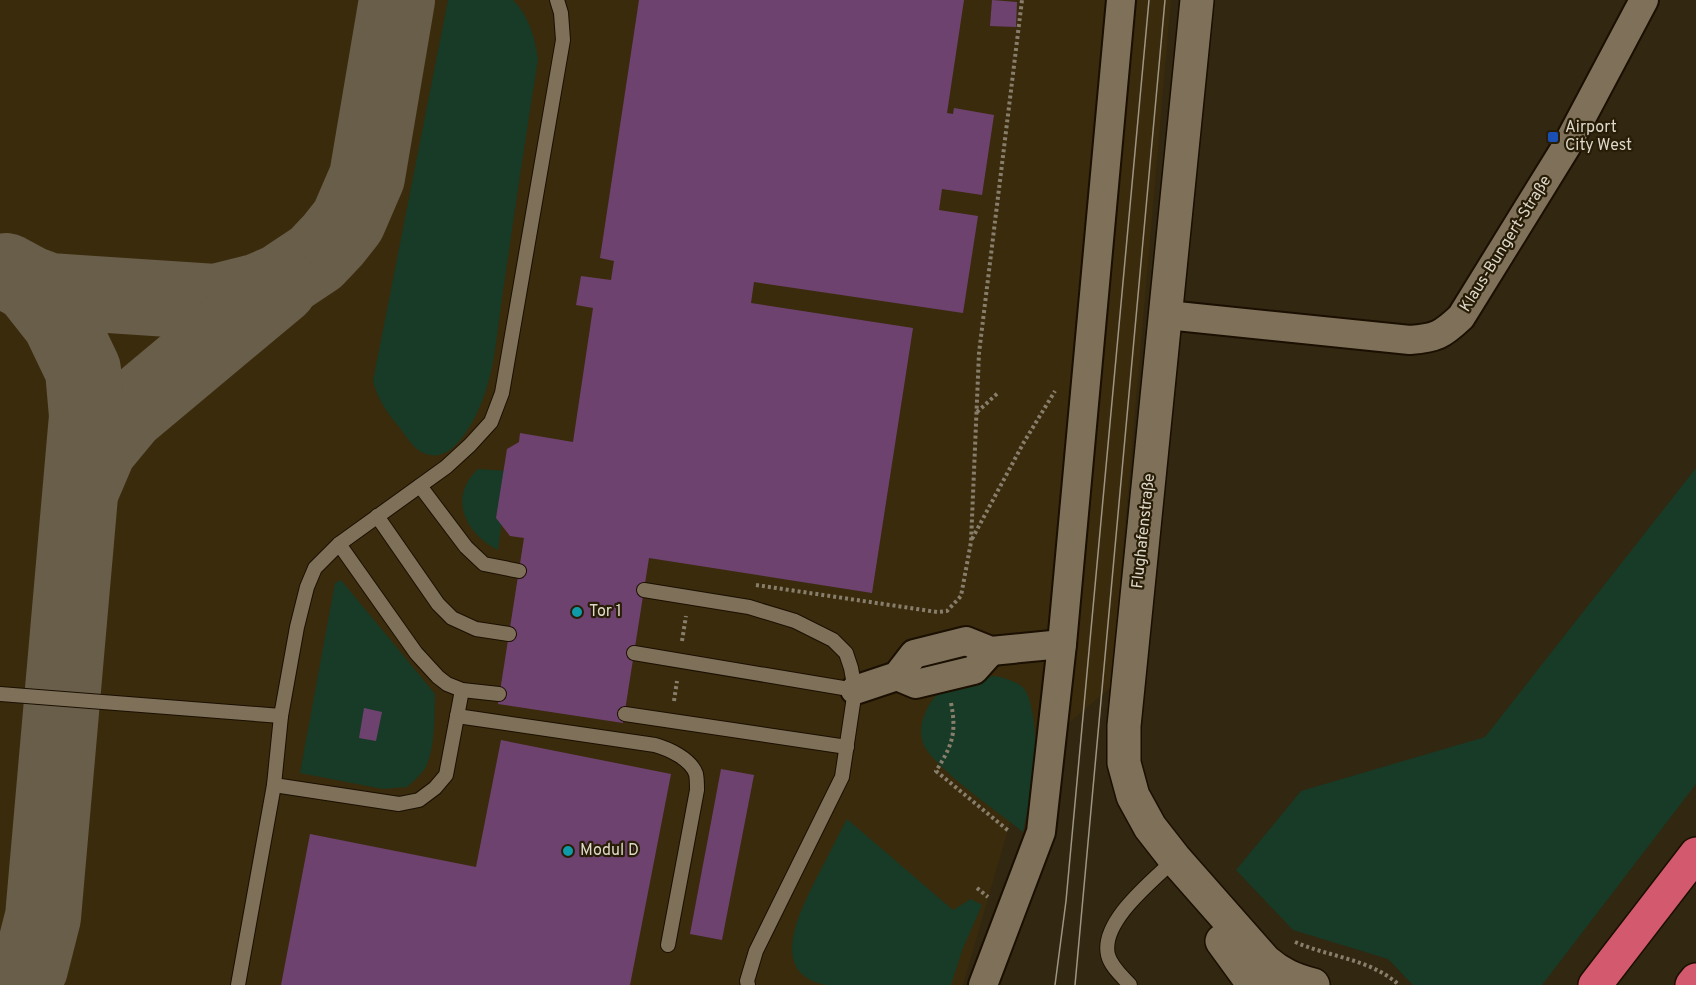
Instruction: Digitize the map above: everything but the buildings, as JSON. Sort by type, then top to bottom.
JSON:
[{"type":"highway","points":[[1595,985],[1696,854]]},
{"type":"highway","points":[[1692,985],[1696,980]]},
{"type":"street","points":[[982,985],[1041,832],[1062,644],[1121,0]]},
{"type":"street","name":"Flughafenstraße","points":[[1197,0],[1124,726],[1124,763],[1133,796],[1150,826],[1175,859],[1265,961],[1278,972],[1308,985]]},
{"type":"street","name":"Klaus-Bungert-Straße","points":[[1167,315],[1410,340],[1444,333],[1461,317],[1566,147],[1644,0]]},
{"type":"street","points":[[855,690],[897,676],[914,654],[966,640],[991,651],[1062,644]]},
{"type":"street","points":[[897,676],[916,684],[974,670],[991,651]]},
{"type":"street","points":[[1200,888],[1208,922],[1254,985]]},
{"type":"lane","points":[[238,985],[274,785],[281,716],[306,587],[315,568],[339,544],[446,467],[470,445],[491,422],[502,393],[563,40],[561,13],[557,0]]},
{"type":"lane","points":[[420,486],[466,547],[484,564],[519,571]]},
{"type":"lane","points":[[377,516],[438,604],[452,618],[476,628],[509,634]]},
{"type":"lane","points":[[339,544],[416,653],[438,678],[462,690],[500,694]]},
{"type":"lane","points":[[644,590],[749,607],[795,621],[833,640],[846,653],[851,668],[855,690],[842,777],[756,951],[747,981],[748,985]]},
{"type":"lane","points":[[634,653],[855,690]]},
{"type":"lane","points":[[274,785],[399,804],[419,800],[435,788],[446,775],[462,690]]},
{"type":"lane","points":[[0,694],[281,716]]},
{"type":"lane","points":[[625,714],[847,747]]},
{"type":"lane","points":[[457,716],[655,745],[670,749],[690,765],[696,773],[697,790],[668,945]]},
{"type":"lane","points":[[1130,985],[1112,965],[1108,954],[1110,932],[1126,908],[1175,859]]},
{"type":"path","points":[[748,584],[930,611],[947,611],[961,596],[971,542],[979,353],[1022,0]]},
{"type":"path","points":[[971,542],[1024,442],[1059,384]]},
{"type":"path","points":[[976,412],[999,392]]},
{"type":"path","points":[[930,611],[928,636],[932,649]]},
{"type":"path","points":[[942,678],[951,704],[954,729],[950,748],[936,771],[1018,838]]},
{"type":"path","points":[[1288,940],[1365,964],[1390,976],[1399,985]]},
{"type":"shaded area","points":[[0,0],[1171,0],[1111,687],[1029,757],[963,985],[0,985]]},
{"type":"green space","points":[[448,0],[513,0],[519,6],[530,28],[538,59],[495,350],[488,382],[477,413],[461,440],[445,453],[437,455],[427,454],[413,445],[384,406],[373,381]]},
{"type":"green space","points":[[1696,468],[1696,784],[1542,985],[1413,985],[1388,959],[1293,930],[1236,870],[1301,791],[1485,737]]},
{"type":"green space","points":[[478,469],[508,471],[498,550],[477,535],[464,514],[462,503],[464,492],[469,480]]},
{"type":"green space","points":[[341,580],[435,694],[431,753],[424,770],[407,787],[383,789],[300,773],[335,583]]},
{"type":"green space","points":[[996,676],[1015,682],[1025,690],[1033,716],[1035,760],[1023,832],[939,764],[929,753],[922,738],[924,715],[940,692],[966,680]]},
{"type":"green space","points":[[847,819],[953,910],[971,899],[982,905],[963,948],[951,985],[826,985],[808,978],[797,968],[793,954],[793,939],[797,923],[810,891]]},
{"type":"taxiway","points":[[6,271],[49,291],[215,302],[259,291],[280,282],[316,258],[348,221],[367,177],[397,0]]},
{"type":"taxiway","points":[[18,985],[30,968],[43,917],[87,416],[83,370],[60,322],[30,284]]},
{"type":"taxiway","points":[[81,490],[99,448],[128,413],[280,286]]},
{"type":"tram line","points":[[1055,985],[1066,901],[1149,0]]},
{"type":"tram line","points":[[1075,985],[1165,0]]},
{"type":"place","name":"Airport City West","points":[[1553,137]]},
{"type":"place","name":"Tor 1","points":[[577,612]]},
{"type":"place","name":"Modul D","points":[[568,851]]}]
